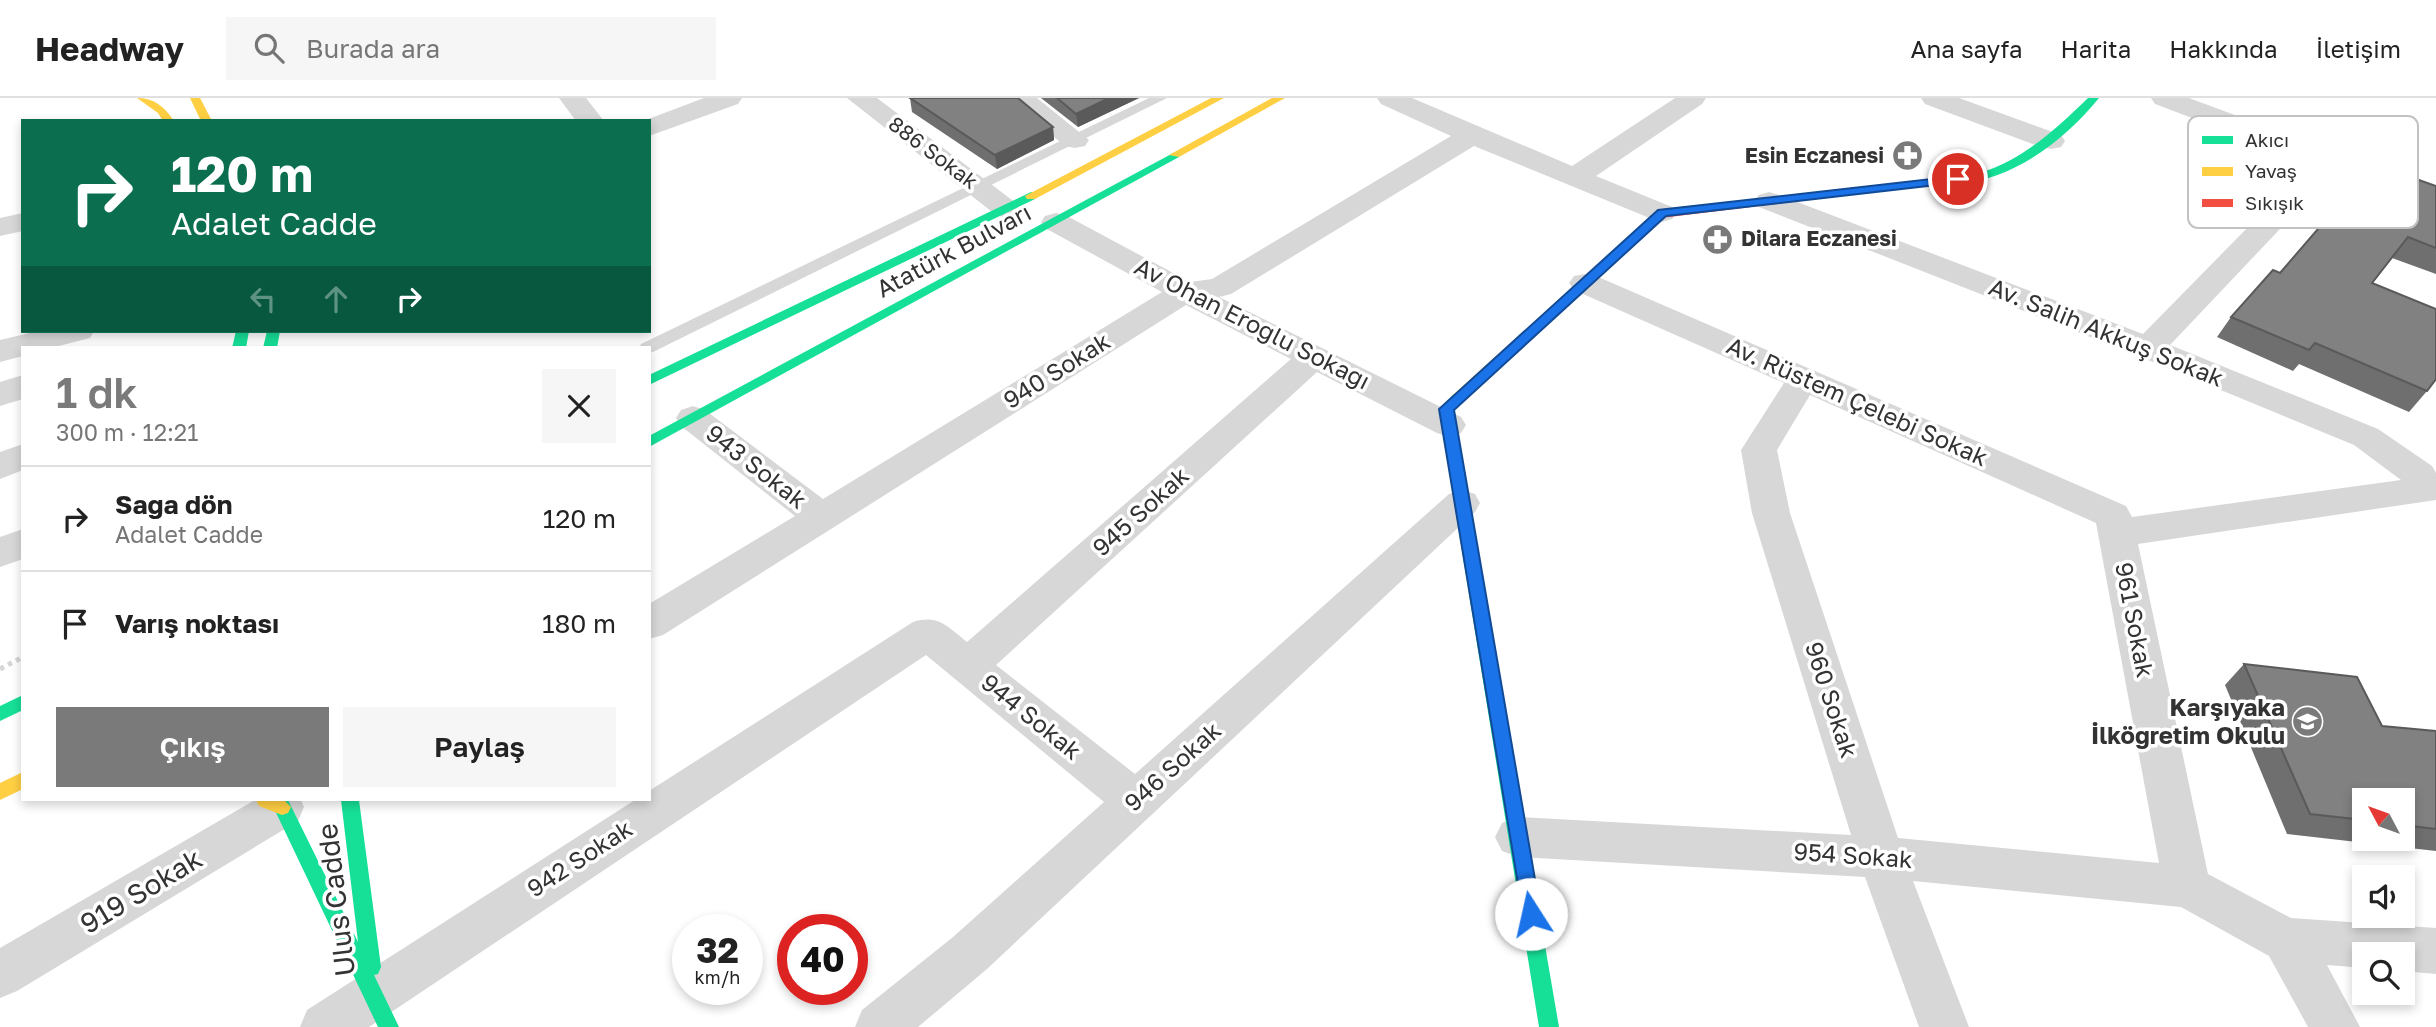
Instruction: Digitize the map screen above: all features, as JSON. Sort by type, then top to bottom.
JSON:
[{"type":"main road","points":[[142,98],[162,111],[168,119]]},
{"type":"main road","name":"Atatürk Bulvarı","points":[[651,380],[1006,209],[1219,98]]},
{"type":"main road","name":"Atatürk Bulvarı","points":[[651,441],[1280,98]]},
{"type":"main road","points":[[1549,1027],[1446,409],[1662,213],[1981,177],[2016,163],[2051,141],[2094,98]]},
{"type":"main road","points":[[0,714],[21,703]]},
{"type":"main road","points":[[0,793],[21,781]]},
{"type":"main road","points":[[0,793],[21,787]]},
{"type":"main road","name":"Ulus Cadde","points":[[275,802],[381,1010]]},
{"type":"main road","name":"Ulus Cadde","points":[[358,804],[381,1010]]},
{"type":"street","points":[[572,98],[589,119]]},
{"type":"street","points":[[651,127],[729,98]]},
{"type":"street","name":"886 Sokak","points":[[860,98],[1006,209]]},
{"type":"street","points":[[1020,98],[1074,140]]},
{"type":"street","points":[[1390,98],[1472,135],[1662,213]]},
{"type":"street","points":[[1575,177],[1693,98]]},
{"type":"street","points":[[1934,98],[2051,141]]},
{"type":"street","points":[[2164,98],[2211,116]]},
{"type":"street","name":"940 Sokak","points":[[651,623],[1185,292],[1220,287],[1472,135]]},
{"type":"street","points":[[2418,193],[2436,200]]},
{"type":"street","name":"Av. Salih Akkuş Sokak","points":[[1769,201],[2148,348],[2366,437],[2419,475],[2431,493]]},
{"type":"street","points":[[0,227],[21,222]]},
{"type":"street","name":"Av Ohan Eroğlu Sokağı","points":[[1056,222],[1185,292],[1449,425]]},
{"type":"street","points":[[2148,348],[2264,228]]},
{"type":"street","name":"Av. Rüstem Çelebi Sokak","points":[[1585,283],[2113,515],[2116,533]]},
{"type":"street","points":[[40,344],[72,333]]},
{"type":"street","points":[[0,351],[21,347]]},
{"type":"street","name":"945 Sokak","points":[[968,666],[1314,357]]},
{"type":"street","name":"960 Sokak","points":[[1804,378],[1759,450],[1771,513],[1881,857],[1944,1027]]},
{"type":"street","points":[[0,395],[21,387]]},
{"type":"street","name":"943 Sokak","points":[[693,418],[820,516]]},
{"type":"street","points":[[0,466],[21,457]]},
{"type":"street","name":"961 Sokak","points":[[2187,887],[2116,533],[2431,493]]},
{"type":"street","name":"946 Sokak","points":[[880,1027],[970,953],[1462,503]]},
{"type":"street","points":[[0,553],[21,544]]},
{"type":"street","name":"944 Sokak","points":[[927,633],[1136,802]]},
{"type":"street","name":"942 Sokak","points":[[325,1027],[381,1010],[927,633]]},
{"type":"street","name":"919 Sokak","points":[[0,975],[275,802]]},
{"type":"street","name":"954 Sokak","points":[[1518,837],[1881,857],[2187,887]]},
{"type":"street","points":[[2187,887],[2286,940],[2436,951]]},
{"type":"street","points":[[2286,940],[2335,1027]]},
{"type":"lane","points":[[651,346],[1160,98]]},
{"type":"path","points":[[0,669],[21,658]]},
{"type":"building","points":[[910,98],[1018,98],[1053,127],[995,155]]},
{"type":"building","points":[[1057,98],[1109,98],[1076,114]]},
{"type":"building","points":[[2418,180],[2436,186],[2436,248],[2408,237],[2372,283],[2436,309],[2436,379],[2427,391],[2315,343],[2309,350],[2231,317],[2273,270],[2280,273],[2319,228],[2418,228]]},
{"type":"building","points":[[2244,664],[2357,677],[2382,726],[2436,731],[2436,829],[2415,826],[2415,788],[2352,788],[2352,819],[2310,814]]},
{"type":"traffic: fast","points":[[1937,182],[1976,178],[2013,164],[2056,134],[2094,98]]},
{"type":"traffic: fast","points":[[651,441],[1175,155]]},
{"type":"traffic: fast","points":[[651,380],[1031,196]]},
{"type":"traffic: fast","points":[[239,346],[242,333]]},
{"type":"traffic: fast","points":[[270,346],[273,333]]},
{"type":"traffic: fast","points":[[1459,397],[1446,409],[1549,1027]]},
{"type":"traffic: fast","points":[[0,714],[21,703]]},
{"type":"traffic: fast","points":[[279,801],[389,1027]]},
{"type":"traffic: fast","points":[[350,801],[371,967]]},
{"type":"traffic: slow","points":[[142,98],[162,111],[168,119]]},
{"type":"traffic: slow","points":[[195,98],[206,119]]},
{"type":"traffic: slow","points":[[1031,196],[1219,98]]},
{"type":"traffic: slow","points":[[1175,155],[1280,98]]},
{"type":"traffic: slow","points":[[1459,397],[1661,214]]},
{"type":"traffic: slow","points":[[0,792],[21,781]]},
{"type":"traffic: slow","points":[[267,801],[282,807]]},
{"type":"traffic: jam","points":[[1661,214],[1937,182]]},
{"type":"place","name":"Esin Eczanesi","points":[[1907,156]]},
{"type":"place","name":"Dilara Eczanesi","points":[[1718,239]]},
{"type":"place","name":"Karşıyaka İlköğretim Okulu","points":[[2308,722]]},
{"type":"route","points":[[1531,914],[1446,409],[1662,213],[1958,179]]}]
